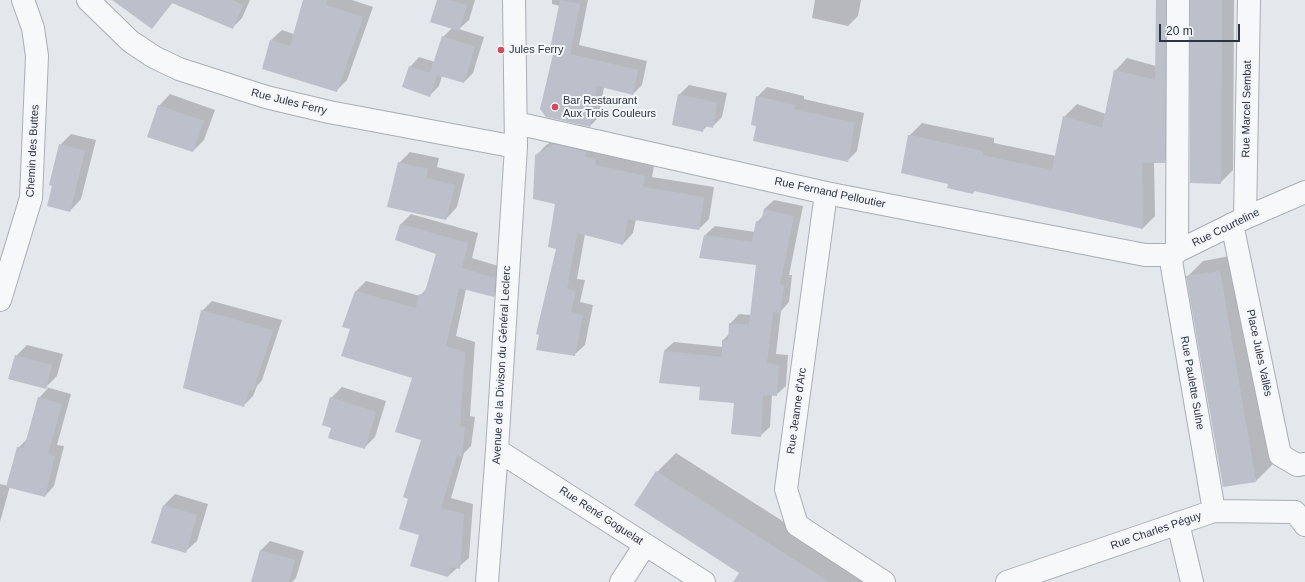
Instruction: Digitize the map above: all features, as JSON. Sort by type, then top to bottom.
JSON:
[{"type":"street","name":"Chemin des Buttes","points":[[0,300],[32,198],[37,56],[33,28],[23,0]]},
{"type":"street","name":"Rue Jules Ferry","points":[[88,0],[130,41],[154,57],[179,69],[266,97],[329,112],[516,147]]},
{"type":"street","name":"Avenue de la Divison du Général Leclerc","points":[[487,582],[516,147],[514,0]]},
{"type":"street","name":"Rue Paulette Sulne","points":[[1178,0],[1173,254],[1214,511]]},
{"type":"street","name":"Rue Marcel Sembat","points":[[1239,221],[1249,0]]},
{"type":"street","name":"Rue Fernand Pelloutier","points":[[516,123],[826,193],[1145,256]]},
{"type":"street","name":"Rue Courteline","points":[[1145,256],[1173,254],[1239,221],[1305,192]]},
{"type":"street","name":"Rue Jeanne d'Arc","points":[[826,193],[786,489],[797,525],[884,582]]},
{"type":"street","name":"Place Jules Vallès","points":[[1239,221],[1280,455],[1297,465],[1305,464]]},
{"type":"street","name":"Rue René Goguelat","points":[[497,450],[701,581]]},
{"type":"street","name":"Rue Charles Péguy","points":[[1006,582],[1214,511],[1295,512],[1305,525]]},
{"type":"street","points":[[1178,523],[1192,582]]},
{"type":"street","points":[[621,582],[645,545]]},
{"type":"building","points":[[112,0],[232,0],[243,5],[233,29],[172,3],[152,29]]},
{"type":"building","points":[[303,0],[327,0],[326,5],[363,17],[337,92],[262,69],[270,40],[290,46]]},
{"type":"building","points":[[437,0],[449,0],[467,5],[459,31],[430,22]]},
{"type":"building","points":[[560,0],[580,4],[570,54],[638,70],[633,95],[597,86],[590,127],[546,117],[540,109],[554,50],[550,49]]},
{"type":"building","points":[[1156,0],[1166,0],[1165,163],[1142,163],[1143,229],[974,191],[973,194],[947,188],[948,184],[901,173],[908,135],[983,151],[982,155],[1052,170],[1063,116],[1102,128],[1114,70],[1155,80]]},
{"type":"building","points":[[1190,0],[1222,0],[1221,184],[1190,183]]},
{"type":"building","points":[[442,36],[475,47],[464,83],[437,75],[430,97],[402,87],[409,66],[430,73]]},
{"type":"building","points":[[678,94],[717,103],[713,128],[704,126],[703,132],[672,125]]},
{"type":"building","points":[[756,96],[795,105],[794,109],[855,123],[848,162],[753,141],[756,126],[751,125]]},
{"type":"building","points":[[158,105],[204,121],[193,152],[147,137]]},
{"type":"building","points":[[59,144],[85,151],[70,212],[47,206],[52,186],[49,185]]},
{"type":"building","points":[[554,144],[586,152],[585,157],[596,159],[595,165],[645,176],[643,187],[704,197],[699,230],[628,219],[623,245],[577,233],[567,289],[576,291],[571,312],[583,315],[575,356],[536,350],[539,335],[536,334],[556,249],[548,247],[555,204],[533,199],[535,155]]},
{"type":"building","points":[[398,162],[428,169],[426,178],[455,185],[446,220],[387,207]]},
{"type":"building","points":[[764,209],[794,216],[780,284],[784,285],[780,313],[773,312],[767,363],[779,365],[777,396],[763,395],[761,437],[731,434],[734,403],[699,400],[700,387],[659,383],[664,351],[722,357],[722,340],[728,340],[729,323],[749,325],[756,265],[699,258],[704,235],[752,242],[756,221],[761,222]]},
{"type":"building","points":[[400,224],[468,243],[462,268],[495,278],[494,297],[459,288],[446,346],[465,352],[460,426],[465,427],[462,457],[457,455],[441,508],[464,514],[460,569],[452,567],[448,577],[410,566],[419,535],[399,529],[408,499],[403,497],[421,440],[395,432],[412,378],[341,356],[350,329],[342,327],[355,291],[416,308],[419,294],[424,295],[436,254],[395,240]]},
{"type":"building","points":[[1220,271],[1256,482],[1223,487],[1186,276]]},
{"type":"building","points":[[201,310],[273,330],[253,391],[250,388],[244,407],[183,388]]},
{"type":"building","points":[[15,355],[52,365],[46,389],[8,379]]},
{"type":"building","points":[[38,397],[62,404],[48,454],[55,456],[45,497],[6,487],[17,447],[24,448]]},
{"type":"building","points":[[330,397],[376,412],[365,449],[328,438],[331,428],[322,425]]},
{"type":"building","points":[[656,471],[829,582],[733,582],[739,573],[634,505]]},
{"type":"building","points":[[163,505],[197,515],[186,553],[151,543]]},
{"type":"building","points":[[260,550],[295,560],[289,582],[251,582]]},
{"type":"place","name":"Jules Ferry","points":[[501,50]]},
{"type":"place","name":"Bar Restaurant Aux Trois Couleurs","points":[[555,107]]}]
